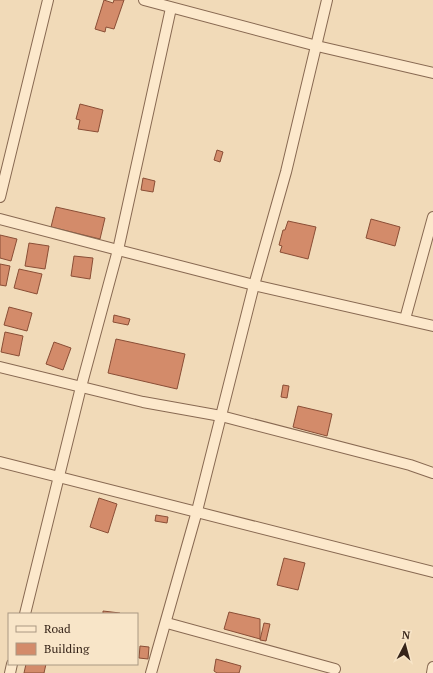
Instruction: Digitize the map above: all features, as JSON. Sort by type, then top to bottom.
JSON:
[{"type":"street","points":[[0,197],[48,0]]},
{"type":"street","points":[[144,0],[317,46],[433,73]]},
{"type":"street","points":[[151,673],[167,623],[254,285],[286,172],[327,0]]},
{"type":"street","points":[[25,613],[81,387],[118,250],[171,8]]},
{"type":"street","points":[[405,319],[433,217]]},
{"type":"street","points":[[0,219],[254,285],[433,326]]},
{"type":"street","points":[[0,368],[143,402],[221,416],[410,465],[433,473]]},
{"type":"street","points":[[0,462],[433,572]]},
{"type":"street","points":[[167,623],[334,670]]},
{"type":"street","points":[[432,673],[433,668]]},
{"type":"building","points":[[104,0],[113,3],[114,0],[124,0],[114,29],[106,27],[105,32],[95,29]]},
{"type":"building","points":[[80,104],[103,110],[98,132],[78,129],[80,120],[76,119]]},
{"type":"building","points":[[217,150],[223,152],[220,162],[214,160]]},
{"type":"building","points":[[143,178],[155,181],[153,192],[141,190]]},
{"type":"building","points":[[56,207],[105,218],[100,239],[51,227]]},
{"type":"building","points":[[371,219],[400,227],[395,246],[366,238]]},
{"type":"building","points":[[288,221],[316,227],[308,259],[280,252],[282,246],[279,245],[283,230],[285,230]]},
{"type":"building","points":[[0,235],[17,239],[11,261],[0,258]]},
{"type":"building","points":[[29,243],[49,246],[45,269],[25,266]]},
{"type":"building","points":[[74,256],[93,258],[90,279],[71,276]]},
{"type":"building","points":[[0,264],[10,266],[6,286],[0,285]]},
{"type":"building","points":[[19,269],[42,274],[37,294],[14,288]]},
{"type":"building","points":[[9,307],[32,313],[27,331],[4,325]]},
{"type":"building","points":[[114,315],[130,319],[128,325],[113,322]]},
{"type":"building","points":[[5,332],[23,336],[19,356],[1,352]]},
{"type":"building","points":[[116,339],[185,354],[177,389],[108,373]]},
{"type":"building","points":[[54,342],[71,348],[63,370],[46,364]]},
{"type":"building","points":[[283,385],[289,386],[287,398],[281,397]]},
{"type":"building","points":[[298,406],[332,414],[327,436],[293,427]]},
{"type":"building","points":[[99,498],[117,504],[108,533],[90,527]]},
{"type":"building","points":[[156,515],[168,517],[167,523],[155,521]]},
{"type":"building","points":[[284,558],[305,563],[298,590],[277,585]]},
{"type":"building","points":[[103,611],[120,613],[103,613]]},
{"type":"building","points":[[229,612],[260,619],[260,639],[224,629]]},
{"type":"building","points":[[264,623],[270,624],[266,641],[260,640]]},
{"type":"building","points":[[140,646],[149,647],[148,659],[139,658]]},
{"type":"building","points":[[216,659],[241,666],[239,673],[217,673],[214,671]]},
{"type":"building","points":[[26,665],[46,665],[44,673],[24,673]]}]
